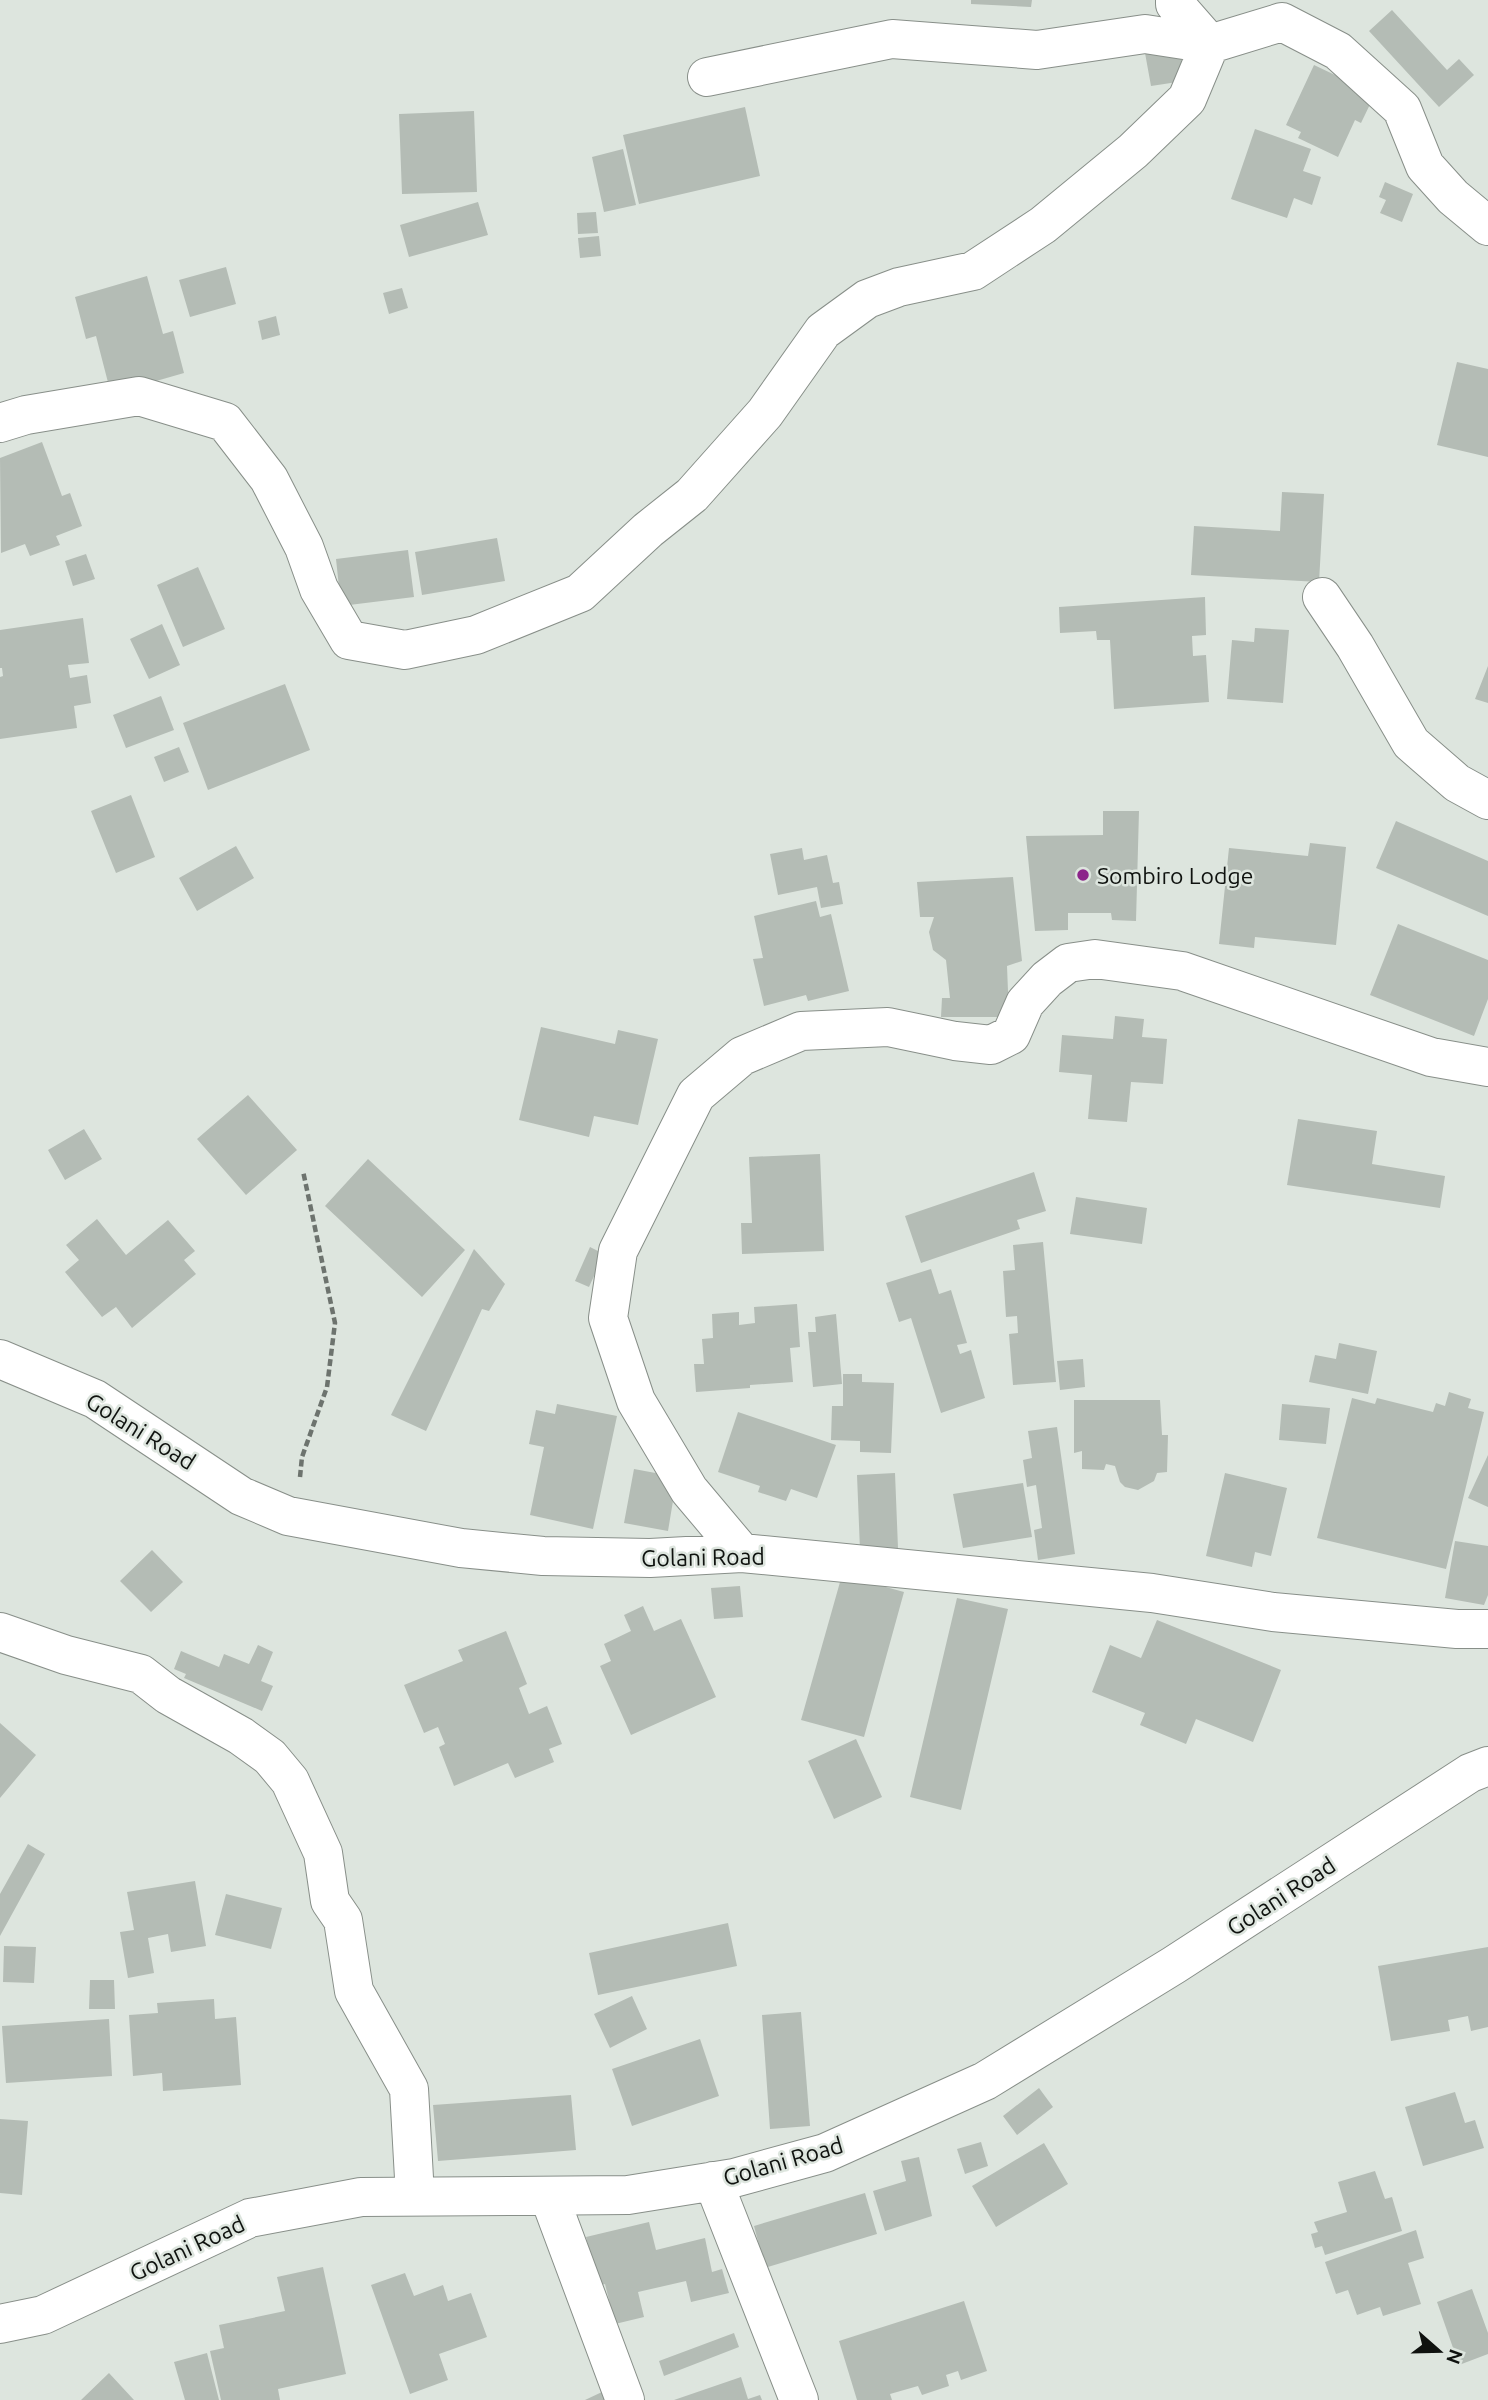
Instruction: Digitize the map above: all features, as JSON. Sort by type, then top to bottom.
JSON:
[{"type":"street","points":[[1175,0],[1175,4],[1210,44]]},
{"type":"street","points":[[707,77],[892,39],[1037,50],[1145,34],[1210,44],[1282,22],[1338,51],[1402,109],[1425,166],[1453,197],[1488,226]]},
{"type":"street","points":[[0,423],[26,415],[139,396],[225,422],[269,480],[304,547],[318,589],[349,640],[405,650],[476,635],[580,593],[648,530],[692,495],[765,413],[823,331],[867,299],[899,287],[973,271],[1043,225],[1133,151],[1187,99],[1210,44]]},
{"type":"street","points":[[1322,597],[1355,646],[1411,743],[1457,782],[1488,800]]},
{"type":"street","points":[[742,1553],[689,1490],[636,1401],[608,1318],[618,1251],[696,1095],[742,1056],[801,1031],[888,1027],[955,1041],[991,1045],[1011,1035],[1025,1003],[1047,979],[1068,963],[1096,959],[1182,971],[1431,1057],[1488,1067]]},
{"type":"street","name":"Golani Road","points":[[0,1359],[95,1399],[241,1496],[288,1516],[461,1548],[543,1556],[650,1559],[742,1553],[1152,1592],[1273,1612],[1457,1629],[1488,1629]]},
{"type":"street","points":[[0,1632],[66,1655],[141,1674],[168,1695],[251,1743],[270,1757],[290,1780],[323,1853],[330,1901],[343,1920],[354,1991],[410,2089],[415,2196]]},
{"type":"street","name":"Golani Road","points":[[0,2324],[43,2315],[250,2218],[361,2197],[628,2195],[713,2182],[825,2153],[985,2081],[1174,1965],[1470,1773],[1488,1766]]},
{"type":"street","points":[[713,2182],[800,2400]]},
{"type":"street","points":[[549,2196],[625,2400]]},
{"type":"path","points":[[296,1517],[302,1457],[327,1387],[335,1323],[303,1171]]},
{"type":"building","points":[[971,0],[1032,0],[1031,7],[971,4]]},
{"type":"building","points":[[1392,10],[1447,70],[1459,59],[1474,75],[1439,107],[1369,31]]},
{"type":"building","points":[[1180,46],[1184,81],[1151,86],[1145,53]]},
{"type":"building","points":[[1314,65],[1375,94],[1361,123],[1355,120],[1338,157],[1298,138],[1301,132],[1286,125]]},
{"type":"building","points":[[745,107],[760,176],[639,204],[623,135]]},
{"type":"building","points":[[474,111],[477,192],[402,194],[399,114]]},
{"type":"building","points":[[1255,129],[1311,149],[1303,171],[1321,177],[1312,205],[1294,198],[1287,218],[1231,199]]},
{"type":"building","points":[[623,149],[636,205],[604,212],[592,157]]},
{"type":"building","points":[[1385,182],[1413,194],[1402,222],[1380,213],[1386,200],[1379,197]]},
{"type":"building","points":[[478,202],[488,235],[409,257],[400,225]]},
{"type":"building","points":[[596,212],[598,233],[578,234],[577,213]]},
{"type":"building","points":[[599,236],[601,256],[580,258],[578,238]]},
{"type":"building","points":[[226,267],[236,304],[190,317],[179,280]]},
{"type":"building","points":[[147,276],[163,334],[173,331],[184,373],[111,394],[96,336],[86,339],[75,297]]},
{"type":"building","points":[[402,288],[408,308],[389,314],[383,293]]},
{"type":"building","points":[[276,316],[280,335],[262,340],[258,321]]},
{"type":"building","points":[[1457,362],[1488,369],[1488,457],[1437,445]]},
{"type":"building","points":[[42,442],[62,496],[70,493],[82,526],[56,536],[60,545],[30,556],[25,544],[1,553],[0,458]]},
{"type":"building","points":[[1282,492],[1324,494],[1319,582],[1191,575],[1194,526],[1280,531]]},
{"type":"building","points":[[497,538],[505,581],[422,595],[415,552]]},
{"type":"building","points":[[408,550],[414,597],[341,606],[336,559]]},
{"type":"building","points":[[86,554],[95,579],[73,586],[65,561]]},
{"type":"building","points":[[198,567],[225,629],[183,647],[157,585]]},
{"type":"building","points":[[1205,597],[1206,635],[1192,636],[1193,656],[1206,655],[1209,702],[1114,709],[1110,640],[1097,640],[1096,631],[1060,633],[1059,607]]},
{"type":"building","points":[[83,618],[89,663],[68,665],[70,678],[87,675],[91,703],[74,706],[77,728],[0,739],[0,677],[3,676],[0,668],[0,630]]},
{"type":"building","points":[[162,624],[180,665],[149,679],[130,639]]},
{"type":"building","points":[[1255,628],[1289,630],[1283,703],[1227,699],[1232,640],[1254,642]]},
{"type":"building","points":[[1488,666],[1488,703],[1475,699]]},
{"type":"building","points":[[285,684],[310,750],[208,790],[183,723]]},
{"type":"building","points":[[161,696],[174,730],[126,748],[113,715]]},
{"type":"building","points":[[179,747],[189,772],[164,782],[154,757]]},
{"type":"building","points":[[131,795],[155,857],[116,873],[91,811]]},
{"type":"building","name":"Sombiro Lodge","points":[[1103,811],[1139,811],[1136,921],[1112,920],[1111,913],[1068,913],[1068,930],[1035,931],[1026,836],[1103,835]]},
{"type":"building","points":[[1396,821],[1488,861],[1488,916],[1376,868]]},
{"type":"building","points":[[1310,843],[1346,847],[1336,945],[1255,937],[1254,948],[1219,944],[1229,848],[1308,856]]},
{"type":"building","points":[[236,846],[254,878],[197,911],[179,878]]},
{"type":"building","points":[[802,848],[804,860],[827,855],[833,883],[839,882],[843,904],[821,908],[817,887],[778,895],[770,854]]},
{"type":"building","points":[[1013,877],[1022,961],[1007,966],[1009,1017],[941,1017],[942,998],[950,998],[946,960],[933,950],[929,932],[934,917],[920,917],[917,882]]},
{"type":"building","points":[[816,901],[820,917],[831,914],[849,991],[808,1001],[806,995],[764,1006],[753,959],[763,958],[754,916]]},
{"type":"building","points":[[1398,924],[1488,960],[1488,999],[1474,1036],[1370,995]]},
{"type":"building","points":[[1115,1016],[1144,1019],[1142,1037],[1167,1039],[1163,1084],[1131,1082],[1127,1122],[1088,1119],[1092,1075],[1059,1072],[1062,1035],[1113,1039]]},
{"type":"building","points":[[541,1027],[615,1044],[618,1030],[658,1039],[638,1125],[594,1116],[589,1137],[519,1120]]},
{"type":"building","points":[[248,1095],[297,1150],[246,1195],[197,1139]]},
{"type":"building","points":[[1298,1119],[1377,1131],[1372,1164],[1445,1176],[1440,1208],[1287,1185]]},
{"type":"building","points":[[84,1129],[102,1159],[65,1180],[48,1150]]},
{"type":"building","points":[[820,1154],[824,1251],[742,1254],[741,1223],[752,1223],[749,1157]]},
{"type":"building","points":[[368,1159],[465,1250],[422,1297],[325,1206]]},
{"type":"building","points":[[1034,1172],[1046,1211],[1017,1220],[1020,1229],[921,1263],[905,1216]]},
{"type":"building","points":[[1076,1197],[1147,1208],[1142,1244],[1070,1234]]},
{"type":"building","points":[[97,1219],[126,1255],[168,1220],[195,1251],[184,1260],[196,1274],[132,1328],[116,1307],[102,1317],[65,1272],[79,1260],[66,1245]]},
{"type":"building","points":[[1043,1242],[1056,1382],[1013,1385],[1009,1334],[1018,1333],[1017,1316],[1006,1317],[1003,1271],[1015,1270],[1013,1245]]},
{"type":"building","points":[[590,1247],[604,1254],[589,1287],[575,1281]]},
{"type":"building","points":[[474,1249],[505,1284],[489,1311],[482,1309],[426,1431],[391,1415]]},
{"type":"building","points":[[931,1269],[939,1294],[951,1290],[967,1343],[957,1345],[960,1354],[971,1350],[985,1398],[941,1413],[911,1318],[899,1322],[886,1283]]},
{"type":"building","points":[[797,1304],[800,1347],[790,1348],[793,1382],[696,1392],[694,1364],[704,1364],[702,1339],[713,1338],[712,1314],[739,1312],[739,1325],[755,1323],[754,1307]]},
{"type":"building","points":[[836,1314],[842,1384],[813,1387],[808,1332],[816,1332],[815,1317]]},
{"type":"building","points":[[1339,1343],[1377,1351],[1368,1394],[1309,1382],[1315,1355],[1336,1359]]},
{"type":"building","points":[[1083,1359],[1085,1387],[1060,1390],[1057,1361]]},
{"type":"building","points":[[843,1374],[862,1374],[862,1382],[894,1383],[891,1453],[860,1452],[860,1441],[831,1440],[832,1406],[843,1406]]},
{"type":"building","points":[[1449,1392],[1471,1399],[1468,1408],[1484,1412],[1446,1569],[1317,1538],[1352,1398],[1375,1404],[1377,1398],[1433,1412],[1436,1403],[1445,1406]]},
{"type":"building","points":[[1074,1400],[1160,1400],[1162,1435],[1168,1435],[1167,1472],[1157,1473],[1154,1481],[1138,1490],[1125,1487],[1120,1482],[1115,1466],[1106,1464],[1104,1470],[1082,1469],[1082,1451],[1074,1453]]},
{"type":"building","points":[[557,1404],[617,1416],[593,1529],[530,1515],[544,1447],[529,1444],[536,1410],[555,1414]]},
{"type":"building","points":[[1282,1404],[1330,1408],[1326,1444],[1279,1440]]},
{"type":"building","points":[[738,1412],[836,1445],[817,1498],[791,1489],[786,1501],[758,1492],[760,1486],[718,1472]]},
{"type":"building","points":[[1057,1427],[1075,1554],[1038,1560],[1034,1530],[1042,1528],[1036,1485],[1027,1487],[1023,1460],[1032,1458],[1028,1431]]},
{"type":"building","points":[[1488,1455],[1488,1507],[1468,1498]]},
{"type":"building","points":[[634,1469],[677,1477],[668,1531],[624,1523]]},
{"type":"building","points":[[895,1473],[898,1548],[860,1550],[857,1475]]},
{"type":"building","points":[[1225,1473],[1287,1488],[1271,1556],[1255,1552],[1252,1567],[1206,1556]]},
{"type":"building","points":[[1023,1483],[1032,1537],[963,1548],[953,1494]]},
{"type":"building","points":[[1455,1541],[1488,1546],[1488,1595],[1484,1605],[1445,1598]]},
{"type":"building","points":[[152,1550],[183,1582],[151,1612],[120,1581]]},
{"type":"building","points":[[842,1575],[904,1592],[864,1737],[801,1720]]},
{"type":"building","points":[[740,1586],[743,1617],[714,1619],[711,1588]]},
{"type":"building","points":[[957,1598],[1008,1609],[961,1810],[910,1797]]},
{"type":"building","points":[[643,1606],[654,1631],[681,1619],[716,1697],[631,1735],[600,1666],[611,1661],[604,1644],[631,1631],[624,1615]]},
{"type":"building","points":[[1157,1620],[1281,1670],[1253,1742],[1196,1719],[1186,1744],[1140,1725],[1145,1713],[1092,1692],[1110,1645],[1141,1658]]},
{"type":"building","points":[[506,1631],[527,1684],[519,1688],[529,1714],[547,1706],[562,1744],[549,1749],[554,1762],[515,1778],[508,1763],[454,1786],[439,1747],[445,1744],[438,1727],[424,1733],[404,1685],[463,1661],[458,1650]]},
{"type":"building","points":[[258,1645],[273,1652],[261,1681],[273,1686],[262,1711],[184,1678],[186,1674],[174,1669],[181,1651],[219,1667],[224,1654],[249,1664]]},
{"type":"building","points":[[0,1723],[36,1755],[0,1798]]},
{"type":"building","points":[[856,1739],[882,1797],[834,1819],[808,1761]]},
{"type":"building","points":[[28,1844],[45,1854],[0,1936],[0,1894]]},
{"type":"building","points":[[195,1881],[206,1946],[171,1952],[168,1934],[148,1938],[154,1973],[128,1978],[120,1932],[134,1930],[127,1892]]},
{"type":"building","points":[[226,1894],[282,1908],[271,1949],[215,1935]]},
{"type":"building","points":[[728,1923],[737,1966],[598,1995],[589,1953]]},
{"type":"building","points":[[4,1946],[36,1947],[34,1983],[3,1982]]},
{"type":"building","points":[[1488,1947],[1488,2027],[1471,2031],[1468,2016],[1448,2020],[1450,2031],[1391,2041],[1378,1966]]},
{"type":"building","points":[[90,1980],[114,1980],[115,2009],[89,2009]]},
{"type":"building","points":[[632,1996],[647,2029],[610,2048],[594,2014]]},
{"type":"building","points":[[214,1999],[215,2019],[236,2017],[241,2085],[163,2091],[162,2073],[133,2076],[129,2015],[158,2013],[157,2003]]},
{"type":"building","points":[[801,2012],[810,2126],[770,2129],[762,2015]]},
{"type":"building","points":[[109,2019],[112,2076],[6,2083],[2,2026]]},
{"type":"building","points":[[700,2039],[719,2096],[632,2126],[612,2069]]},
{"type":"building","points":[[1039,2088],[1053,2107],[1017,2135],[1003,2116]]},
{"type":"building","points":[[1455,2092],[1465,2123],[1475,2120],[1484,2148],[1423,2166],[1405,2107]]},
{"type":"building","points":[[571,2095],[576,2150],[438,2161],[433,2105]]},
{"type":"building","points":[[0,2119],[28,2121],[22,2195],[0,2193]]},
{"type":"building","points":[[981,2142],[988,2166],[965,2174],[957,2149]]},
{"type":"building","points":[[1044,2143],[1068,2184],[996,2227],[972,2186]]},
{"type":"building","points":[[919,2157],[932,2216],[885,2231],[873,2191],[906,2181],[901,2161]]},
{"type":"building","points":[[1375,2171],[1385,2199],[1392,2197],[1402,2231],[1325,2255],[1322,2246],[1315,2248],[1311,2234],[1318,2232],[1314,2222],[1347,2212],[1338,2182]]},
{"type":"building","points":[[865,2193],[877,2234],[751,2272],[759,2245],[754,2226]]},
{"type":"building","points":[[649,2222],[656,2250],[705,2238],[712,2272],[722,2269],[729,2293],[691,2302],[686,2281],[638,2292],[644,2317],[615,2324],[605,2284],[598,2286],[586,2237]]},
{"type":"building","points":[[1416,2230],[1424,2258],[1408,2263],[1421,2304],[1383,2316],[1380,2307],[1357,2315],[1348,2290],[1336,2294],[1325,2262]]},
{"type":"building","points":[[323,2267],[346,2374],[278,2389],[280,2400],[221,2400],[210,2351],[224,2348],[219,2325],[285,2311],[277,2277]]},
{"type":"building","points":[[405,2273],[414,2296],[443,2285],[448,2301],[471,2293],[487,2337],[439,2354],[448,2380],[410,2394],[371,2285]]},
{"type":"building","points":[[1472,2289],[1488,2333],[1488,2354],[1459,2365],[1437,2302]]},
{"type":"building","points":[[964,2301],[987,2371],[961,2380],[958,2371],[946,2375],[949,2386],[922,2395],[918,2386],[890,2394],[892,2400],[857,2400],[839,2341]]},
{"type":"building","points":[[734,2333],[739,2347],[664,2376],[659,2361]]},
{"type":"building","points":[[207,2353],[219,2400],[185,2400],[174,2362]]},
{"type":"building","points":[[109,2373],[134,2400],[81,2400]]},
{"type":"building","points":[[741,2377],[748,2399],[760,2395],[762,2400],[674,2400]]},
{"type":"building","points":[[602,2392],[606,2400],[585,2400]]},
{"type":"place","name":"Sombiro Lodge","points":[[1083,875]]}]
